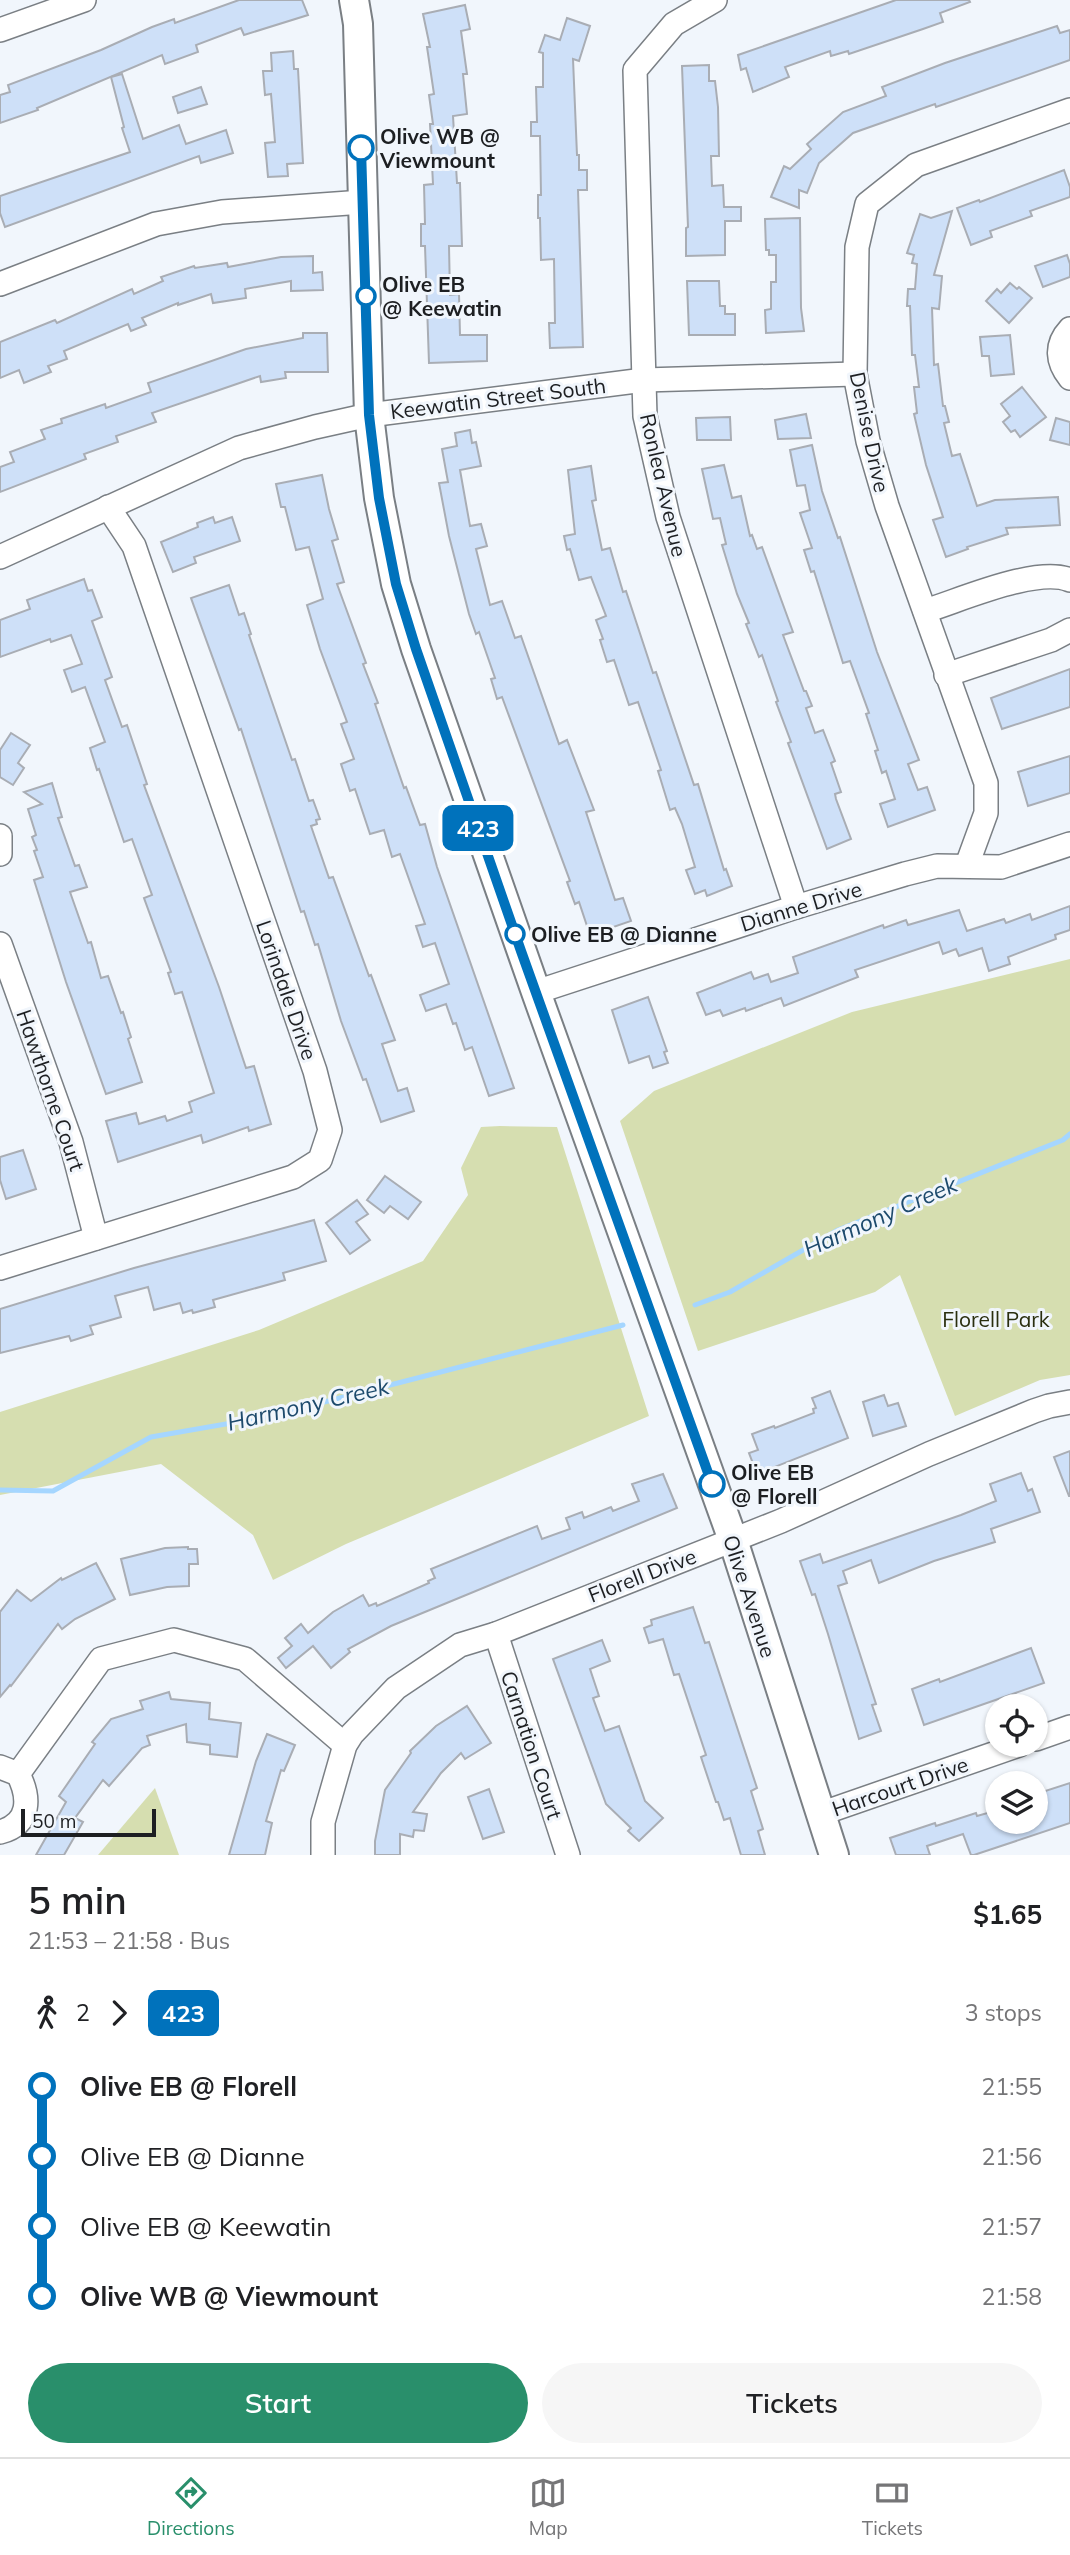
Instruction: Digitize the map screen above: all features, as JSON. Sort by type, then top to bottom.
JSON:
[{"type":"main road","name":"Olive Avenue","points":[[354,0],[358,24],[369,415],[386,540],[405,618],[733,1540],[834,1855]]},
{"type":"street","points":[[0,30],[84,0]]},
{"type":"street","name":"Ronlea Avenue","points":[[715,0],[674,24],[635,69],[645,416],[668,517],[796,906]]},
{"type":"street","name":"Denise Drive","points":[[967,865],[986,813],[986,783],[887,506],[868,441],[855,374],[857,247],[867,204],[916,165],[1070,110]]},
{"type":"street","points":[[0,284],[129,233],[167,221],[222,212],[363,202]]},
{"type":"street","points":[[1070,329],[1061,340],[1059,350],[1059,360],[1070,378]]},
{"type":"street","name":"Keewatin Street South","points":[[0,557],[239,448],[369,415],[644,380],[855,374]]},
{"type":"street","name":"Lorindale Drive","points":[[0,1268],[293,1177],[320,1160],[330,1130],[315,1071],[134,546],[108,507]]},
{"type":"street","points":[[925,611],[1029,578],[1058,575],[1070,580]]},
{"type":"street","points":[[946,675],[1051,640],[1070,630]]},
{"type":"street","points":[[0,836],[0,854]]},
{"type":"street","name":"Dianne Drive","points":[[536,992],[796,906],[905,874],[937,866],[1001,867],[1070,844]]},
{"type":"street","name":"Hawthorne Court","points":[[0,944],[71,1142],[96,1238]]},
{"type":"street","name":"Florell Drive","points":[[323,1855],[323,1822],[345,1745],[352,1734],[396,1688],[460,1645],[496,1634],[733,1540],[929,1454],[1049,1406],[1070,1402]]},
{"type":"street","name":"Carnation Court","points":[[496,1634],[570,1855],[587,1855]]},
{"type":"street","points":[[0,1832],[14,1826],[26,1807],[26,1795],[9,1770],[101,1659],[174,1640],[245,1660],[345,1745]]},
{"type":"street","points":[[1048,1735],[1070,1727]]},
{"type":"street","name":"Harcourt Drive","points":[[821,1814],[985,1757]]},
{"type":"green space","name":"Florell Park","points":[[1070,959],[1070,1375],[1040,1380],[955,1416],[900,1275],[875,1292],[698,1351],[620,1121],[654,1091],[852,1012]]},
{"type":"green space","points":[[481,1127],[557,1127],[649,1416],[346,1544],[273,1580],[253,1535],[161,1464],[0,1495],[0,1412],[259,1330],[423,1261],[468,1195],[461,1168]]},
{"type":"green space","points":[[155,1788],[179,1855],[98,1855]]},
{"type":"building","points":[[239,0],[302,0],[308,15],[244,35],[241,28],[196,45],[198,52],[165,64],[162,55],[37,108],[38,110],[0,123],[0,95],[10,92],[8,85],[101,50],[152,27],[174,19],[175,23]]},
{"type":"building","points":[[896,0],[970,2],[940,13],[943,22],[849,54],[848,51],[831,56],[830,51],[785,67],[789,77],[753,92],[746,68],[741,70],[738,55]]},
{"type":"building","points":[[465,5],[470,29],[461,31],[467,74],[463,74],[467,114],[453,116],[457,183],[460,183],[462,246],[449,246],[450,295],[459,294],[460,335],[487,335],[487,361],[429,363],[425,246],[421,246],[421,224],[425,224],[424,185],[433,184],[430,124],[433,124],[429,95],[434,94],[427,47],[430,47],[423,14]]},
{"type":"building","points":[[567,18],[590,26],[579,61],[573,59],[577,155],[579,170],[587,170],[587,190],[578,190],[583,347],[550,348],[549,323],[555,323],[554,259],[541,260],[538,218],[538,195],[541,195],[540,136],[531,136],[531,122],[537,122],[536,87],[543,87],[543,53],[539,52],[545,35],[560,40]]},
{"type":"building","points":[[1057,26],[1060,33],[1070,30],[1070,60],[853,133],[819,163],[807,193],[799,190],[799,208],[771,197],[784,166],[790,169],[811,149],[807,144],[843,112],[886,96],[882,87]]},
{"type":"building","points":[[293,51],[294,69],[298,69],[303,163],[287,164],[288,176],[268,177],[265,143],[275,142],[271,94],[265,95],[263,71],[272,71],[271,53]]},
{"type":"building","points":[[709,65],[709,81],[715,81],[718,107],[719,156],[711,156],[712,186],[723,185],[724,207],[741,207],[741,221],[725,221],[725,255],[686,256],[688,227],[682,66]]},
{"type":"building","points":[[122,74],[143,139],[179,125],[186,144],[226,130],[233,153],[201,163],[199,156],[5,227],[0,213],[0,196],[130,152],[111,77]]},
{"type":"building","points":[[201,87],[207,104],[178,113],[173,97]]},
{"type":"building","points":[[1064,170],[1070,187],[1070,197],[1030,211],[1032,216],[990,231],[992,237],[971,245],[957,208]]},
{"type":"building","points":[[952,211],[934,275],[942,276],[939,309],[932,308],[934,365],[938,364],[943,406],[949,422],[944,423],[952,456],[960,454],[977,506],[995,500],[1058,497],[1060,525],[1006,528],[1008,534],[946,557],[933,520],[943,517],[926,465],[914,414],[917,413],[914,387],[919,387],[915,355],[912,355],[910,306],[907,306],[908,289],[915,289],[917,264],[912,263],[914,255],[907,253],[920,214],[931,218]]},
{"type":"building","points":[[800,218],[801,308],[804,331],[766,333],[765,310],[771,309],[771,282],[776,282],[776,255],[769,255],[769,250],[766,250],[765,219]]},
{"type":"building","points":[[1067,255],[1070,277],[1043,287],[1035,266]]},
{"type":"building","points":[[313,256],[313,273],[322,272],[323,290],[291,291],[291,281],[245,289],[246,298],[213,303],[211,294],[178,303],[142,318],[146,325],[131,331],[128,324],[64,351],[67,359],[48,366],[51,372],[24,383],[19,370],[0,378],[0,342],[55,320],[57,323],[132,289],[134,294],[163,281],[161,277],[194,266],[227,263],[228,267],[281,257]]},
{"type":"building","points":[[687,281],[719,281],[720,306],[725,306],[725,314],[735,314],[735,335],[689,335]]},
{"type":"building","points":[[1010,283],[1032,298],[1009,323],[986,301],[997,289],[1001,293]]},
{"type":"building","points":[[303,333],[327,333],[328,372],[285,372],[286,378],[261,382],[260,376],[152,413],[156,422],[116,436],[118,442],[84,454],[86,459],[0,492],[0,467],[14,462],[10,452],[45,439],[41,430],[62,423],[61,419],[105,404],[106,408],[151,392],[148,383],[246,349],[303,338]]},
{"type":"building","points":[[1010,335],[1014,374],[991,376],[989,356],[982,356],[980,337]]},
{"type":"building","points":[[1022,387],[1046,417],[1020,437],[1015,430],[1011,432],[1003,422],[1010,416],[1001,404]]},
{"type":"building","points":[[806,414],[811,438],[778,439],[775,420]]},
{"type":"building","points":[[730,417],[731,440],[697,440],[696,418]]},
{"type":"building","points":[[1056,418],[1070,422],[1070,445],[1050,440]]},
{"type":"building","points":[[470,430],[472,443],[476,442],[481,466],[460,470],[470,526],[481,524],[487,546],[476,549],[490,605],[502,601],[515,638],[521,636],[559,744],[567,740],[594,810],[586,812],[615,900],[623,898],[631,921],[590,935],[579,902],[575,904],[567,882],[570,881],[502,697],[497,699],[491,679],[495,678],[479,632],[476,634],[469,614],[449,536],[439,483],[448,482],[442,449],[457,446],[455,433]]},
{"type":"building","points":[[812,445],[822,491],[838,538],[840,537],[877,652],[919,760],[908,764],[918,790],[927,787],[935,810],[888,827],[880,804],[895,799],[886,771],[882,773],[875,751],[878,750],[866,714],[869,713],[850,661],[843,663],[814,571],[811,572],[804,550],[812,548],[800,513],[810,510],[805,485],[797,486],[790,450]]},
{"type":"building","points":[[724,465],[732,498],[741,496],[750,536],[752,535],[757,549],[762,547],[793,632],[783,635],[812,706],[806,708],[815,733],[823,730],[835,761],[831,763],[841,792],[835,794],[836,799],[851,839],[827,849],[788,743],[791,742],[762,655],[759,657],[746,624],[749,623],[722,545],[726,544],[720,518],[713,519],[702,469]]},
{"type":"building","points":[[591,466],[596,500],[592,501],[602,550],[610,548],[623,592],[626,591],[653,673],[656,672],[694,785],[698,784],[724,870],[726,869],[732,886],[707,896],[705,890],[695,894],[686,870],[695,867],[675,808],[670,810],[658,771],[661,770],[638,702],[629,705],[614,660],[607,662],[596,620],[606,616],[591,577],[579,580],[570,549],[567,550],[564,536],[575,534],[568,470]]},
{"type":"building","points":[[322,475],[338,539],[332,541],[344,582],[337,584],[366,663],[363,664],[378,703],[375,704],[404,788],[406,787],[420,825],[425,824],[437,867],[514,1088],[489,1096],[472,1047],[465,1050],[446,1004],[426,1011],[420,995],[449,984],[435,943],[423,947],[416,926],[425,924],[400,854],[392,857],[384,830],[370,834],[355,789],[350,791],[341,764],[354,759],[341,724],[347,722],[307,605],[323,599],[309,547],[296,550],[276,484]]},
{"type":"building","points":[[213,517],[215,523],[232,517],[240,541],[194,557],[196,563],[173,572],[161,542],[198,527],[197,523]]},
{"type":"building","points":[[84,579],[88,591],[92,590],[102,617],[92,621],[112,677],[105,680],[122,727],[127,725],[147,784],[144,785],[246,1068],[254,1066],[271,1124],[249,1131],[248,1127],[203,1143],[201,1135],[118,1162],[106,1121],[136,1113],[139,1124],[165,1116],[167,1121],[192,1112],[189,1102],[214,1093],[182,992],[175,994],[168,973],[171,972],[144,898],[152,895],[132,839],[124,842],[90,748],[105,742],[85,687],[72,692],[64,670],[82,664],[71,635],[51,642],[50,639],[0,657],[0,620],[30,609],[27,600]]},
{"type":"building","points":[[229,585],[239,615],[244,613],[292,760],[295,759],[309,801],[313,800],[320,819],[316,820],[317,824],[311,826],[329,878],[333,877],[395,1040],[382,1044],[398,1091],[407,1088],[414,1111],[381,1122],[341,1021],[318,944],[315,945],[304,911],[301,912],[241,729],[239,730],[191,598]]},
{"type":"building","points":[[1070,669],[1070,707],[1002,729],[991,698]]},
{"type":"building","points":[[11,733],[30,745],[18,763],[24,768],[13,785],[0,777],[0,750]]},
{"type":"building","points":[[1070,756],[1070,793],[1028,806],[1018,772]]},
{"type":"building","points":[[52,783],[62,817],[58,818],[75,866],[79,865],[87,887],[70,892],[88,943],[91,942],[101,978],[108,976],[121,1013],[123,1012],[131,1037],[128,1039],[142,1082],[106,1094],[66,982],[34,880],[43,877],[34,851],[37,850],[32,837],[36,835],[28,809],[42,804],[24,792]]},
{"type":"building","points":[[1070,906],[1070,930],[1055,935],[1056,939],[1008,957],[1010,964],[989,971],[982,948],[959,956],[956,949],[943,954],[939,942],[855,970],[858,977],[784,1006],[781,998],[746,1011],[745,1008],[723,1016],[720,1010],[706,1015],[697,993],[751,972],[754,979],[768,974],[771,982],[798,973],[793,957],[883,925],[884,928],[906,920],[908,925],[959,910],[967,931],[1004,919],[1006,923],[1030,914],[1032,920]]},
{"type":"building","points":[[648,997],[667,1051],[664,1052],[668,1063],[653,1068],[649,1056],[629,1063],[612,1010]]},
{"type":"building","points":[[23,1150],[36,1189],[6,1199],[0,1180],[0,1157]]},
{"type":"building","points":[[385,1176],[421,1202],[408,1219],[390,1206],[384,1213],[367,1200]]},
{"type":"building","points":[[357,1200],[368,1214],[356,1222],[370,1240],[350,1254],[326,1223]]},
{"type":"building","points":[[314,1220],[326,1261],[283,1273],[285,1280],[213,1300],[215,1307],[193,1313],[192,1310],[183,1313],[180,1303],[154,1310],[148,1287],[115,1296],[121,1317],[90,1326],[93,1334],[71,1341],[69,1336],[0,1353],[0,1309],[134,1268]]},
{"type":"building","points":[[830,1391],[848,1438],[757,1474],[749,1453],[758,1450],[752,1434],[814,1413],[813,1409],[816,1408],[812,1398]]},
{"type":"building","points":[[884,1395],[888,1406],[898,1403],[906,1426],[873,1436],[863,1402]]},
{"type":"building","points":[[1070,1451],[1070,1496],[1069,1496],[1054,1457]]},
{"type":"building","points":[[1021,1473],[1028,1491],[1032,1489],[1040,1512],[991,1529],[995,1542],[934,1561],[879,1583],[871,1560],[843,1571],[847,1583],[838,1586],[876,1704],[872,1705],[881,1731],[859,1739],[815,1594],[812,1595],[800,1561],[820,1554],[823,1563],[961,1515],[996,1501],[990,1484]]},
{"type":"building","points":[[663,1474],[677,1508],[391,1626],[348,1649],[350,1652],[331,1668],[313,1646],[286,1668],[278,1658],[292,1646],[285,1638],[301,1624],[308,1633],[333,1612],[363,1595],[369,1606],[376,1603],[377,1606],[429,1583],[428,1581],[435,1578],[431,1569],[537,1526],[542,1539],[570,1529],[566,1518],[582,1512],[584,1518],[611,1507],[613,1511],[639,1501],[632,1484]]},
{"type":"building","points":[[165,1548],[197,1549],[198,1564],[189,1564],[189,1586],[167,1587],[130,1595],[121,1559]]},
{"type":"building","points":[[96,1563],[115,1599],[75,1619],[62,1629],[58,1624],[0,1697],[0,1612],[17,1590],[31,1601],[61,1578],[62,1580]]},
{"type":"building","points":[[693,1607],[705,1643],[709,1642],[757,1788],[751,1791],[763,1829],[758,1831],[765,1855],[741,1855],[730,1818],[724,1820],[716,1802],[701,1757],[706,1755],[679,1674],[674,1675],[663,1639],[649,1643],[644,1628],[652,1625],[651,1620]]},
{"type":"building","points":[[602,1640],[610,1661],[590,1669],[599,1696],[593,1698],[605,1731],[619,1726],[645,1801],[663,1818],[639,1841],[628,1831],[631,1828],[606,1804],[553,1659]]},
{"type":"building","points":[[1031,1648],[1044,1683],[1013,1694],[985,1694],[985,1704],[924,1725],[912,1689],[939,1679],[940,1682]]},
{"type":"building","points":[[169,1692],[171,1699],[210,1703],[209,1719],[241,1723],[237,1757],[210,1754],[210,1745],[187,1742],[186,1724],[147,1736],[150,1745],[142,1748],[109,1786],[103,1780],[75,1818],[83,1822],[64,1855],[36,1855],[66,1802],[59,1796],[95,1744],[92,1742],[111,1719],[143,1709],[140,1701]]},
{"type":"building","points":[[467,1706],[491,1743],[465,1759],[461,1753],[441,1773],[413,1812],[427,1814],[424,1831],[414,1830],[413,1837],[400,1834],[400,1855],[375,1855],[375,1841],[385,1790],[410,1751],[436,1726]]},
{"type":"building","points":[[267,1734],[295,1745],[284,1771],[281,1770],[266,1821],[272,1823],[265,1855],[229,1855],[256,1761]]},
{"type":"building","points":[[1070,1783],[1070,1823],[1048,1830],[1048,1790]]},
{"type":"building","points":[[489,1789],[504,1832],[483,1839],[468,1797]]},
{"type":"building","points":[[976,1813],[977,1816],[985,1814],[985,1834],[1037,1834],[974,1855],[971,1855],[963,1834],[927,1846],[930,1855],[896,1855],[890,1838],[935,1823],[936,1826]]},
{"type":"waterway","name":"Harmony Creek","points":[[695,1305],[730,1292],[838,1230],[1063,1140],[1070,1134]]},
{"type":"waterway","name":"Harmony Creek","points":[[0,1490],[53,1491],[151,1437],[266,1417],[623,1325]]},
{"type":"bus line","name":"423","points":[[361,148],[369,415],[379,498],[396,584],[405,618],[521,951],[712,1484]]},
{"type":"place","name":"Olive WB @ Viewmount","points":[[361,148]]},
{"type":"place","name":"Olive EB @ Keewatin","points":[[366,296]]},
{"type":"place","name":"Olive EB @ Dianne","points":[[515,934]]},
{"type":"place","name":"Olive EB @ Florell","points":[[712,1484]]}]
